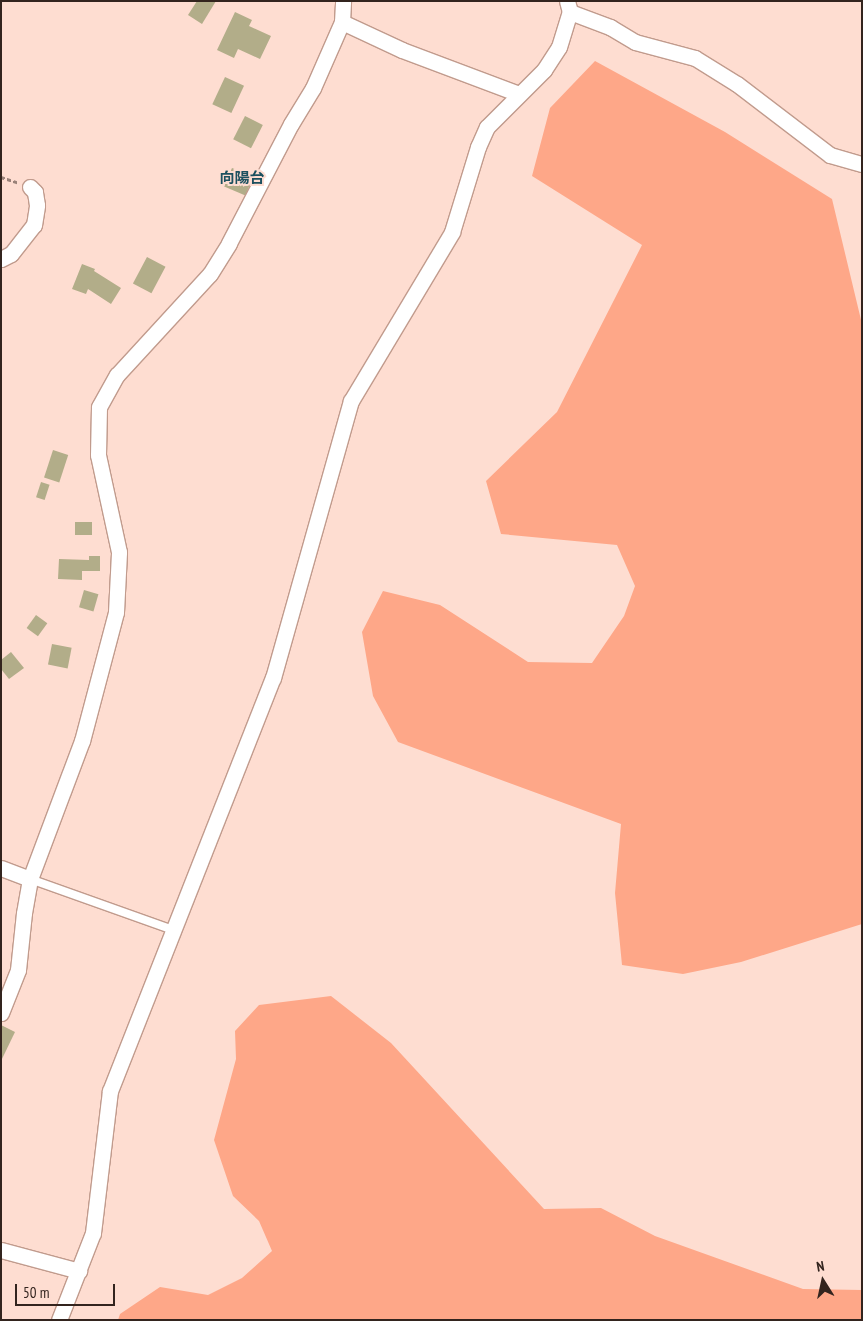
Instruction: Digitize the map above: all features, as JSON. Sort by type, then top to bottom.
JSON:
[{"type":"street","points":[[1,1013],[18,970],[24,913],[30,879],[82,741],[116,612],[119,552],[98,455],[99,407],[117,375],[182,305],[215,266],[290,124],[313,88],[342,22],[343,1]]},
{"type":"street","points":[[59,1320],[92,1233],[110,1091],[273,678],[352,401],[452,232],[478,147],[487,127],[544,70],[559,47],[568,6],[635,42],[695,58],[737,84],[830,155],[862,164]]},
{"type":"street","points":[[342,22],[402,50],[519,94]]},
{"type":"street","points":[[1,258],[11,254],[34,225],[37,205],[35,192],[30,187]]},
{"type":"street","points":[[1,868],[30,879]]},
{"type":"street","points":[[1,1250],[78,1271]]},
{"type":"lane","points":[[30,879],[173,930]]},
{"type":"path","points":[[1,176],[30,187]]},
{"type":"shaded area","points":[[595,61],[725,132],[832,199],[862,324],[862,924],[741,962],[683,974],[622,965],[615,893],[621,824],[398,742],[373,696],[362,632],[383,591],[440,605],[528,662],[592,663],[624,616],[635,586],[617,545],[501,534],[486,481],[557,412],[642,245],[532,176],[550,108]]},
{"type":"shaded area","points":[[331,996],[391,1043],[544,1209],[601,1208],[655,1236],[803,1289],[862,1290],[862,1320],[118,1320],[120,1314],[160,1287],[208,1295],[242,1278],[272,1251],[259,1221],[233,1196],[214,1140],[236,1059],[235,1031],[259,1005]]},
{"type":"building","points":[[197,1],[216,1],[202,24],[188,15]]},
{"type":"building","points":[[235,12],[252,20],[249,26],[271,36],[260,59],[238,49],[234,58],[217,50]]},
{"type":"building","points":[[225,77],[244,86],[231,113],[212,104]]},
{"type":"building","points":[[245,116],[263,125],[251,148],[233,139]]},
{"type":"building","points":[[232,168],[253,177],[245,195],[224,186]]},
{"type":"building","points":[[147,257],[166,267],[151,293],[133,283]]},
{"type":"building","points":[[82,264],[95,269],[94,271],[121,288],[111,304],[88,289],[86,294],[72,289]]},
{"type":"building","points":[[53,450],[68,455],[59,483],[44,478]]},
{"type":"building","points":[[41,482],[50,485],[45,500],[36,497]]},
{"type":"building","points":[[75,522],[92,522],[92,535],[75,535]]},
{"type":"building","points":[[89,556],[100,556],[100,571],[82,571],[82,580],[58,579],[59,559],[89,560]]},
{"type":"building","points":[[84,590],[98,594],[93,611],[79,607]]},
{"type":"building","points":[[36,615],[47,623],[38,636],[27,628]]},
{"type":"building","points":[[52,644],[72,648],[68,668],[48,665]]},
{"type":"building","points":[[11,652],[24,668],[9,679],[1,669],[1,660]]},
{"type":"building","points":[[1,1025],[15,1032],[1,1061]]},
{"type":"district","name":"向陽台","points":[[242,178]]}]
